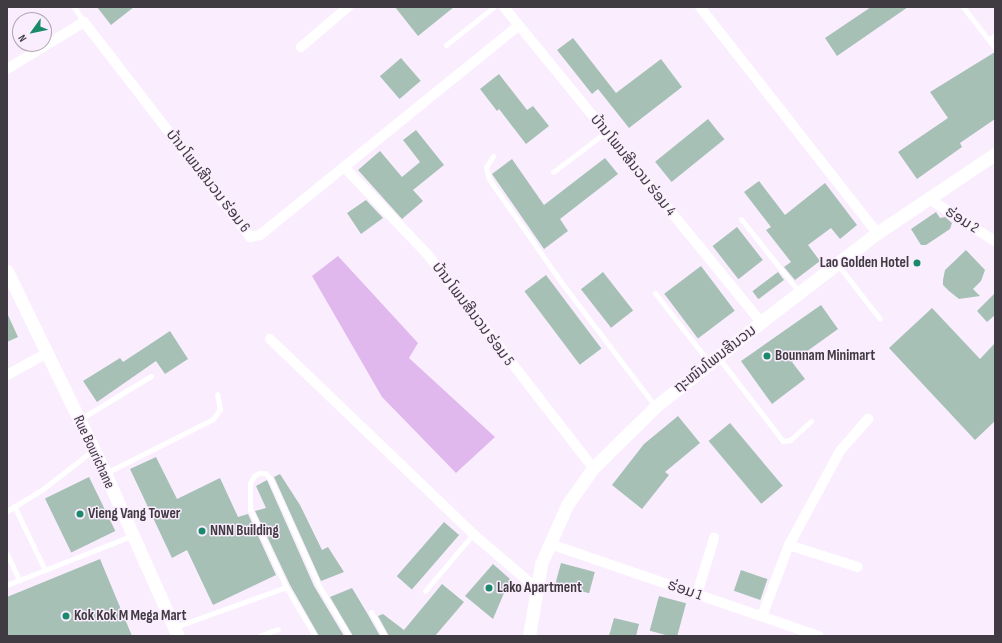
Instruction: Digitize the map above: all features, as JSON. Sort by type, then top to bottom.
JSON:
[{"type":"street","points":[[301,47],[348,7]]},
{"type":"street","name":"ບ້ານ ໂພນສີນວນ ຮ່ອມ 4","points":[[504,7],[761,322]]},
{"type":"street","points":[[700,7],[877,233]]},
{"type":"street","points":[[7,69],[84,22]]},
{"type":"street","name":"ບ້ານ ໂພນສີນວນ ຮ່ອມ 6","points":[[84,22],[250,237],[260,235],[519,25]]},
{"type":"street","name":"ຖະໜົນໂພນສີນວນ","points":[[529,636],[535,587],[541,564],[567,505],[593,468],[655,407],[761,322],[877,233],[930,199],[995,154]]},
{"type":"street","name":"ບ້ານ ໂພນສີນວນ ຮ່ອມ 5","points":[[344,168],[428,255],[593,468]]},
{"type":"street","name":"ຮ່ອມ 2","points":[[930,199],[995,241]]},
{"type":"street","name":"Rue Bourichane","points":[[7,271],[105,473],[131,536],[176,632]]},
{"type":"street","points":[[270,339],[473,534],[535,587]]},
{"type":"street","points":[[7,375],[46,353]]},
{"type":"street","points":[[762,616],[789,545],[840,451],[868,419]]},
{"type":"street","points":[[697,594],[714,538]]},
{"type":"street","name":"ຮ່ອມ 1","points":[[550,544],[762,616],[798,633],[819,636]]},
{"type":"street","points":[[789,545],[858,567]]},
{"type":"lane","points":[[74,7],[84,22]]},
{"type":"lane","points":[[446,45],[494,7]]},
{"type":"lane","points":[[964,7],[995,48]]},
{"type":"lane","points":[[989,40],[995,35]]},
{"type":"lane","points":[[553,172],[606,132]]},
{"type":"lane","points":[[493,156],[486,168],[489,178],[561,282],[655,407]]},
{"type":"lane","points":[[741,219],[799,293]]},
{"type":"lane","points":[[838,264],[880,319]]},
{"type":"lane","points":[[655,293],[783,441],[790,440],[811,421]]},
{"type":"lane","points":[[79,419],[151,376]]},
{"type":"lane","points":[[105,473],[213,419],[220,409],[217,394]]},
{"type":"lane","points":[[7,510],[42,489],[93,449]]},
{"type":"lane","points":[[315,636],[286,587],[250,509],[250,483],[254,476],[259,473],[265,473],[270,478],[318,584],[349,636]]},
{"type":"lane","points":[[14,506],[45,570]]},
{"type":"lane","points":[[424,591],[473,534]]},
{"type":"lane","points":[[7,585],[131,536]]},
{"type":"lane","points":[[7,554],[19,580]]},
{"type":"lane","points":[[176,632],[286,587]]},
{"type":"lane","points":[[371,612],[385,636]]},
{"type":"lane","points":[[259,636],[278,629]]},
{"type":"shaded area","points":[[338,256],[418,343],[409,358],[495,437],[456,473],[382,397],[312,276]]},
{"type":"building","points":[[97,7],[134,7],[111,25]]},
{"type":"building","points":[[395,7],[454,7],[418,36]]},
{"type":"building","points":[[871,7],[908,7],[837,56],[825,38]]},
{"type":"building","points":[[573,38],[616,93],[661,59],[682,87],[629,128],[598,89],[592,94],[557,50]]},
{"type":"building","points":[[995,52],[995,119],[960,143],[962,147],[917,179],[898,152],[948,118],[930,92]]},
{"type":"building","points":[[401,58],[421,81],[400,99],[380,76]]},
{"type":"building","points":[[499,74],[527,110],[533,106],[549,126],[526,144],[499,109],[497,111],[480,89]]},
{"type":"building","points":[[708,119],[724,139],[672,182],[655,162]]},
{"type":"building","points":[[416,130],[444,165],[413,190],[423,201],[402,219],[358,170],[380,151],[402,177],[420,162],[403,140]]},
{"type":"building","points":[[605,158],[618,174],[560,219],[568,231],[544,249],[492,174],[512,159],[544,205]]},
{"type":"building","points":[[759,181],[785,215],[825,183],[857,225],[840,239],[831,228],[808,245],[820,261],[795,280],[784,267],[791,262],[766,230],[771,227],[744,192]]},
{"type":"building","points":[[366,200],[383,218],[361,234],[347,213]]},
{"type":"building","points":[[936,212],[940,218],[945,217],[952,223],[950,229],[926,245],[921,245],[911,229]]},
{"type":"building","points":[[737,227],[763,260],[738,279],[713,246]]},
{"type":"building","points":[[966,250],[985,270],[981,281],[973,289],[980,296],[959,299],[943,285],[943,280],[945,270]]},
{"type":"building","points":[[701,266],[735,311],[698,338],[664,294]]},
{"type":"building","points":[[603,272],[633,311],[611,328],[581,289]]},
{"type":"building","points":[[778,272],[784,280],[758,299],[752,291]]},
{"type":"building","points":[[546,275],[601,348],[580,365],[524,291]]},
{"type":"building","points":[[995,293],[995,315],[987,322],[977,311]]},
{"type":"building","points":[[821,305],[838,329],[792,362],[805,379],[772,404],[741,361]]},
{"type":"building","points":[[932,308],[980,359],[995,343],[995,421],[975,440],[889,348]]},
{"type":"building","points":[[7,313],[18,337],[7,342]]},
{"type":"building","points":[[170,331],[188,359],[165,374],[156,361],[97,402],[83,381],[120,358],[123,362]]},
{"type":"building","points":[[678,416],[700,443],[665,472],[669,475],[642,509],[612,485],[644,444]]},
{"type":"building","points":[[730,423],[783,486],[761,504],[709,441]]},
{"type":"building","name":"NNN Building","points":[[156,457],[177,499],[220,478],[238,517],[248,514],[276,575],[213,605],[187,550],[172,558],[130,469]]},
{"type":"building","points":[[280,474],[300,505],[322,550],[328,547],[344,572],[321,581],[274,477]]},
{"type":"building","name":"Vieng Vang Tower","points":[[89,477],[115,531],[71,552],[45,498]]},
{"type":"building","points":[[267,480],[314,586],[344,636],[319,636],[290,585],[255,511],[266,508],[256,486]]},
{"type":"building","points":[[444,522],[459,535],[412,589],[397,576]]},
{"type":"building","name":"Kok Kok M Mega Mart","points":[[100,559],[132,636],[7,636],[7,597]]},
{"type":"building","points":[[561,563],[595,572],[589,593],[555,584]]},
{"type":"building","name":"Lako Apartment","points":[[493,564],[510,579],[493,619],[465,596]]},
{"type":"building","points":[[741,570],[767,579],[760,600],[734,591]]},
{"type":"building","points":[[442,584],[464,602],[435,636],[389,636],[378,616],[383,614],[404,630]]},
{"type":"building","points":[[352,588],[380,636],[353,636],[330,597]]},
{"type":"building","points":[[659,596],[686,603],[677,636],[669,636],[650,631]]},
{"type":"building","points":[[614,618],[639,624],[636,636],[609,636]]},
{"type":"place","name":"Lao Golden Hotel","points":[[917,263]]},
{"type":"place","name":"Bounnam Minimart","points":[[767,356]]},
{"type":"place","name":"Vieng Vang Tower","points":[[80,514]]},
{"type":"place","name":"NNN Building","points":[[202,531]]},
{"type":"place","name":"Lako Apartment","points":[[489,588]]},
{"type":"place","name":"Kok Kok M Mega Mart","points":[[66,616]]}]
